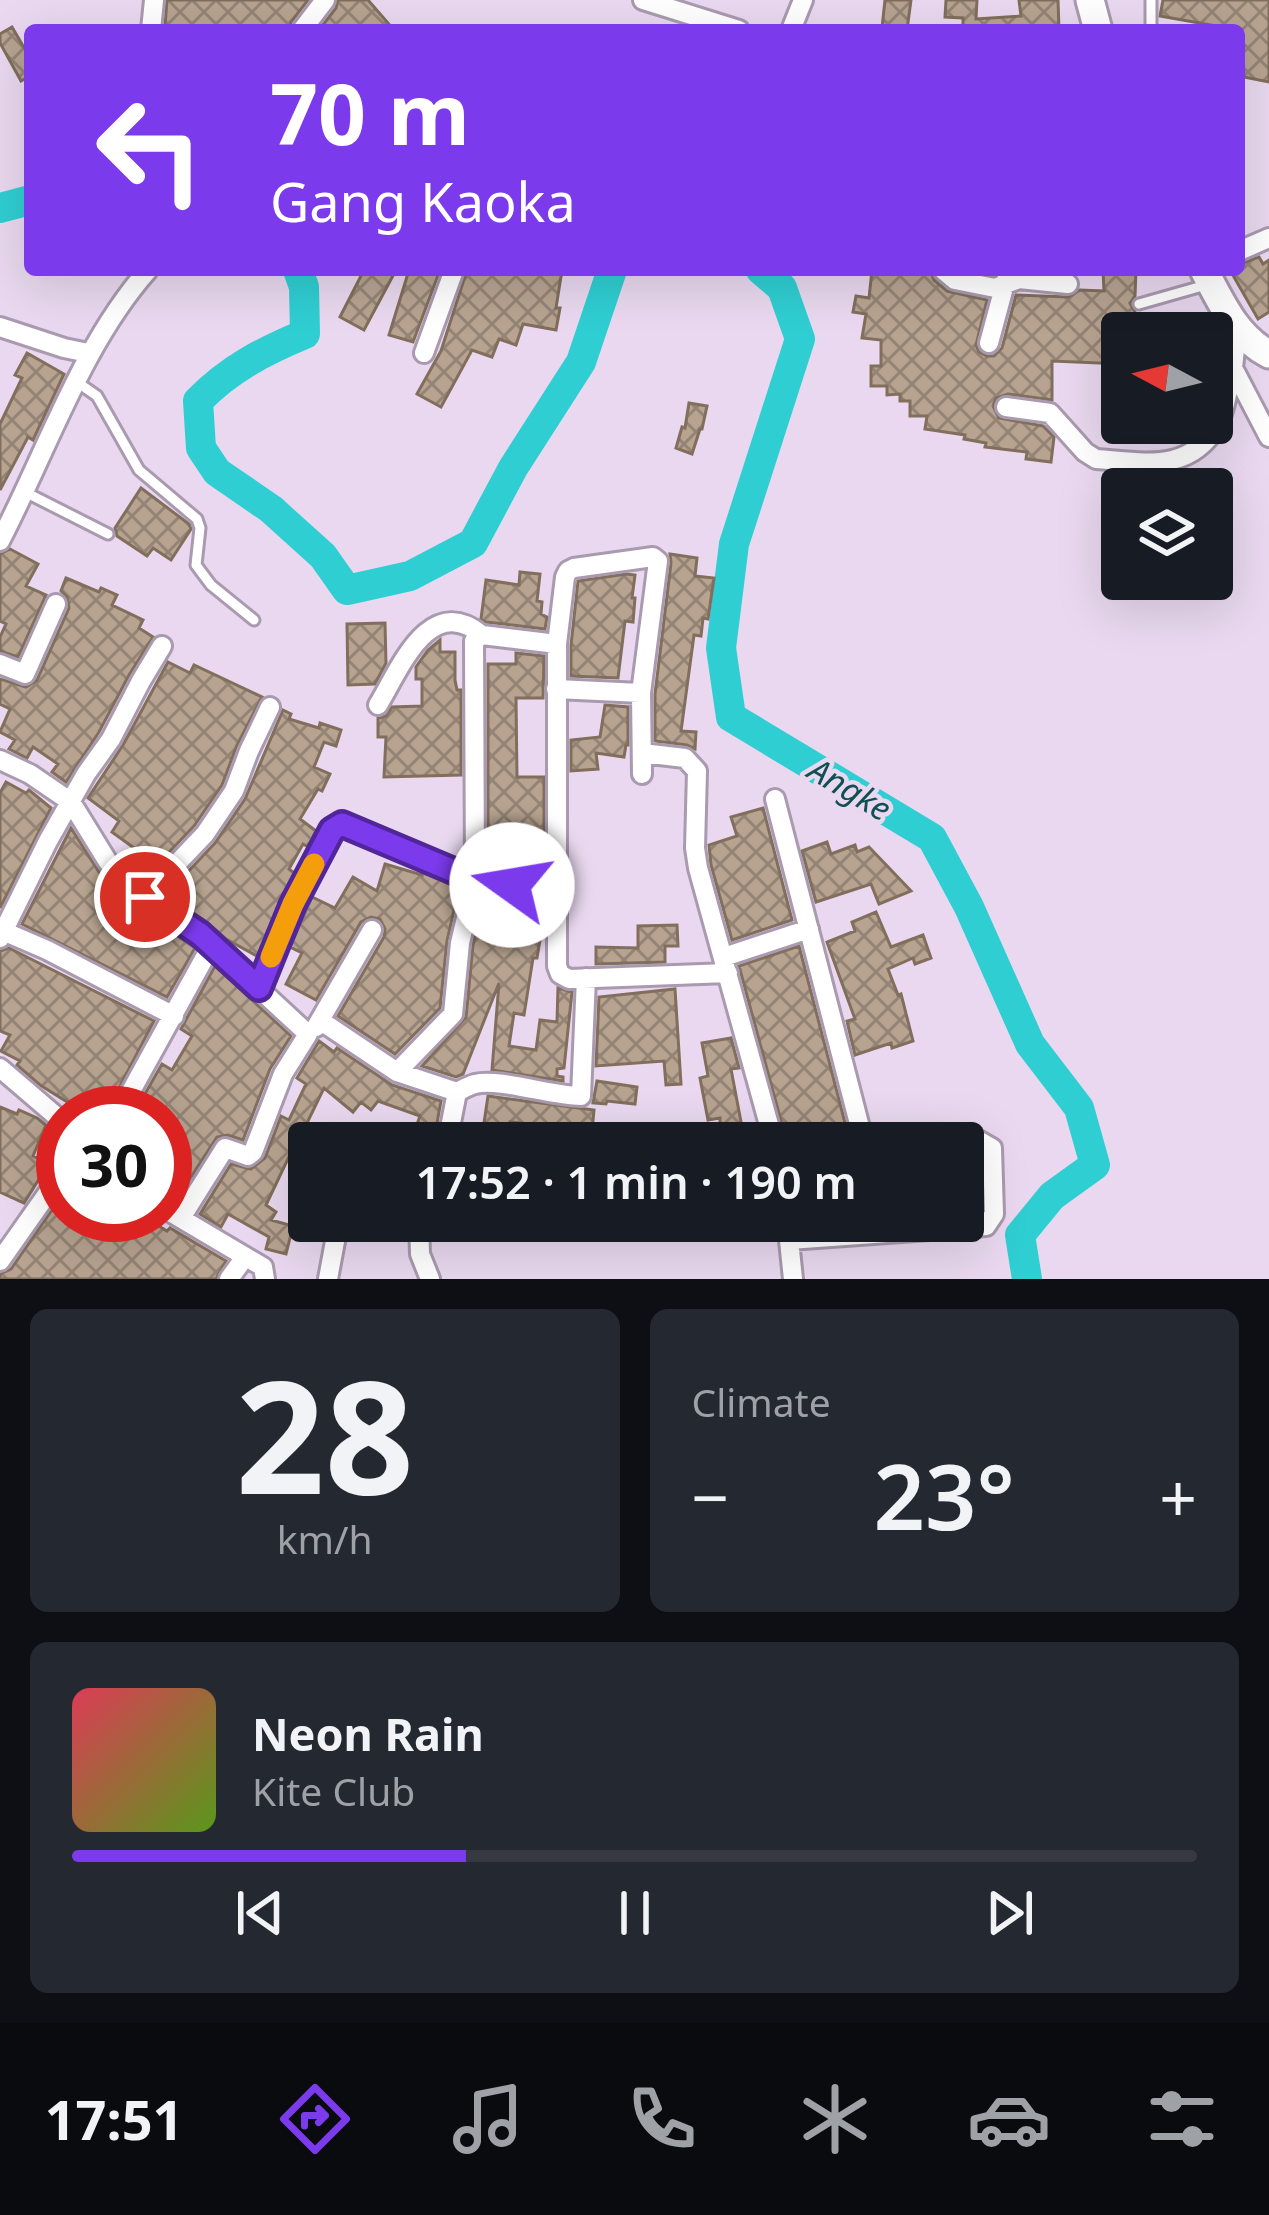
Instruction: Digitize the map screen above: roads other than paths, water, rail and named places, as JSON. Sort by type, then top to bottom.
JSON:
[{"type":"main road","points":[[1208,277],[1237,328],[1264,352]]},
{"type":"street","points":[[307,24],[325,0]]},
{"type":"street","points":[[643,0],[720,24]]},
{"type":"street","points":[[0,542],[88,353],[144,276]]},
{"type":"street","points":[[424,353],[452,276]]},
{"type":"street","points":[[950,276],[995,288],[1006,278]]},
{"type":"street","points":[[1006,278],[1068,284]]},
{"type":"street","points":[[989,343],[1006,278]]},
{"type":"street","points":[[1237,328],[1233,368],[1269,436]]},
{"type":"street","points":[[2,330],[88,353]]},
{"type":"street","points":[[1006,407],[1056,416],[1085,452],[1096,458],[1170,461],[1184,459],[1201,444]]},
{"type":"street","points":[[642,774],[641,692],[658,561],[653,557],[568,571],[556,689],[560,974],[568,979],[726,965],[809,929]]},
{"type":"street","points":[[0,664],[25,674],[56,604]]},
{"type":"street","points":[[378,705],[420,636],[433,626],[451,623],[471,626],[482,635],[557,644]]},
{"type":"street","points":[[397,1072],[454,1014],[460,943],[475,880],[473,648],[482,635]]},
{"type":"street","points":[[162,646],[111,740],[70,802],[1,935],[46,950],[174,1016]]},
{"type":"street","points":[[556,689],[641,692]]},
{"type":"street","points":[[145,897],[205,834],[234,791],[270,707]]},
{"type":"street","points":[[642,753],[685,758],[697,771],[698,868],[768,1122]]},
{"type":"street","points":[[0,760],[70,802],[108,862],[145,897],[200,934],[259,988],[315,1028],[397,1072],[457,1091],[477,1083],[580,1096],[586,978]]},
{"type":"street","points":[[775,799],[860,1122]]},
{"type":"street","points":[[259,988],[293,904],[332,830],[342,824],[475,880],[558,886]]},
{"type":"street","points":[[192,1189],[224,1148],[248,1156],[253,1152],[283,1074],[372,930]]},
{"type":"street","points":[[134,1086],[211,946]]},
{"type":"street","points":[[0,1068],[36,1099]]},
{"type":"street","points":[[450,1122],[457,1091]]},
{"type":"street","points":[[984,1142],[993,1154],[994,1214],[984,1226]]},
{"type":"street","points":[[0,1261],[36,1210]]},
{"type":"street","points":[[192,1225],[263,1267],[265,1279]]},
{"type":"street","points":[[328,1279],[335,1242]]},
{"type":"street","points":[[419,1242],[430,1279]]},
{"type":"street","points":[[789,1242],[793,1279]]},
{"type":"street","points":[[229,1279],[245,1257]]},
{"type":"lane","points":[[1139,304],[1208,277]]},
{"type":"lane","points":[[77,382],[97,397],[139,470],[197,519],[196,566],[254,620]]},
{"type":"lane","points":[[25,492],[108,534]]},
{"type":"waterway","name":"Angke","points":[[0,208],[24,202]]},
{"type":"waterway","name":"Angke","points":[[300,276],[305,334],[248,362],[198,401],[201,448],[217,472],[271,509],[323,556],[347,590],[410,576],[473,543],[513,468],[581,362],[610,276]]},
{"type":"waterway","name":"Angke","points":[[768,276],[782,288],[800,339],[734,544],[721,648],[731,717],[932,838],[969,907],[1030,1044],[1079,1108],[1095,1165],[1052,1196],[1020,1235],[1027,1279]]}]
